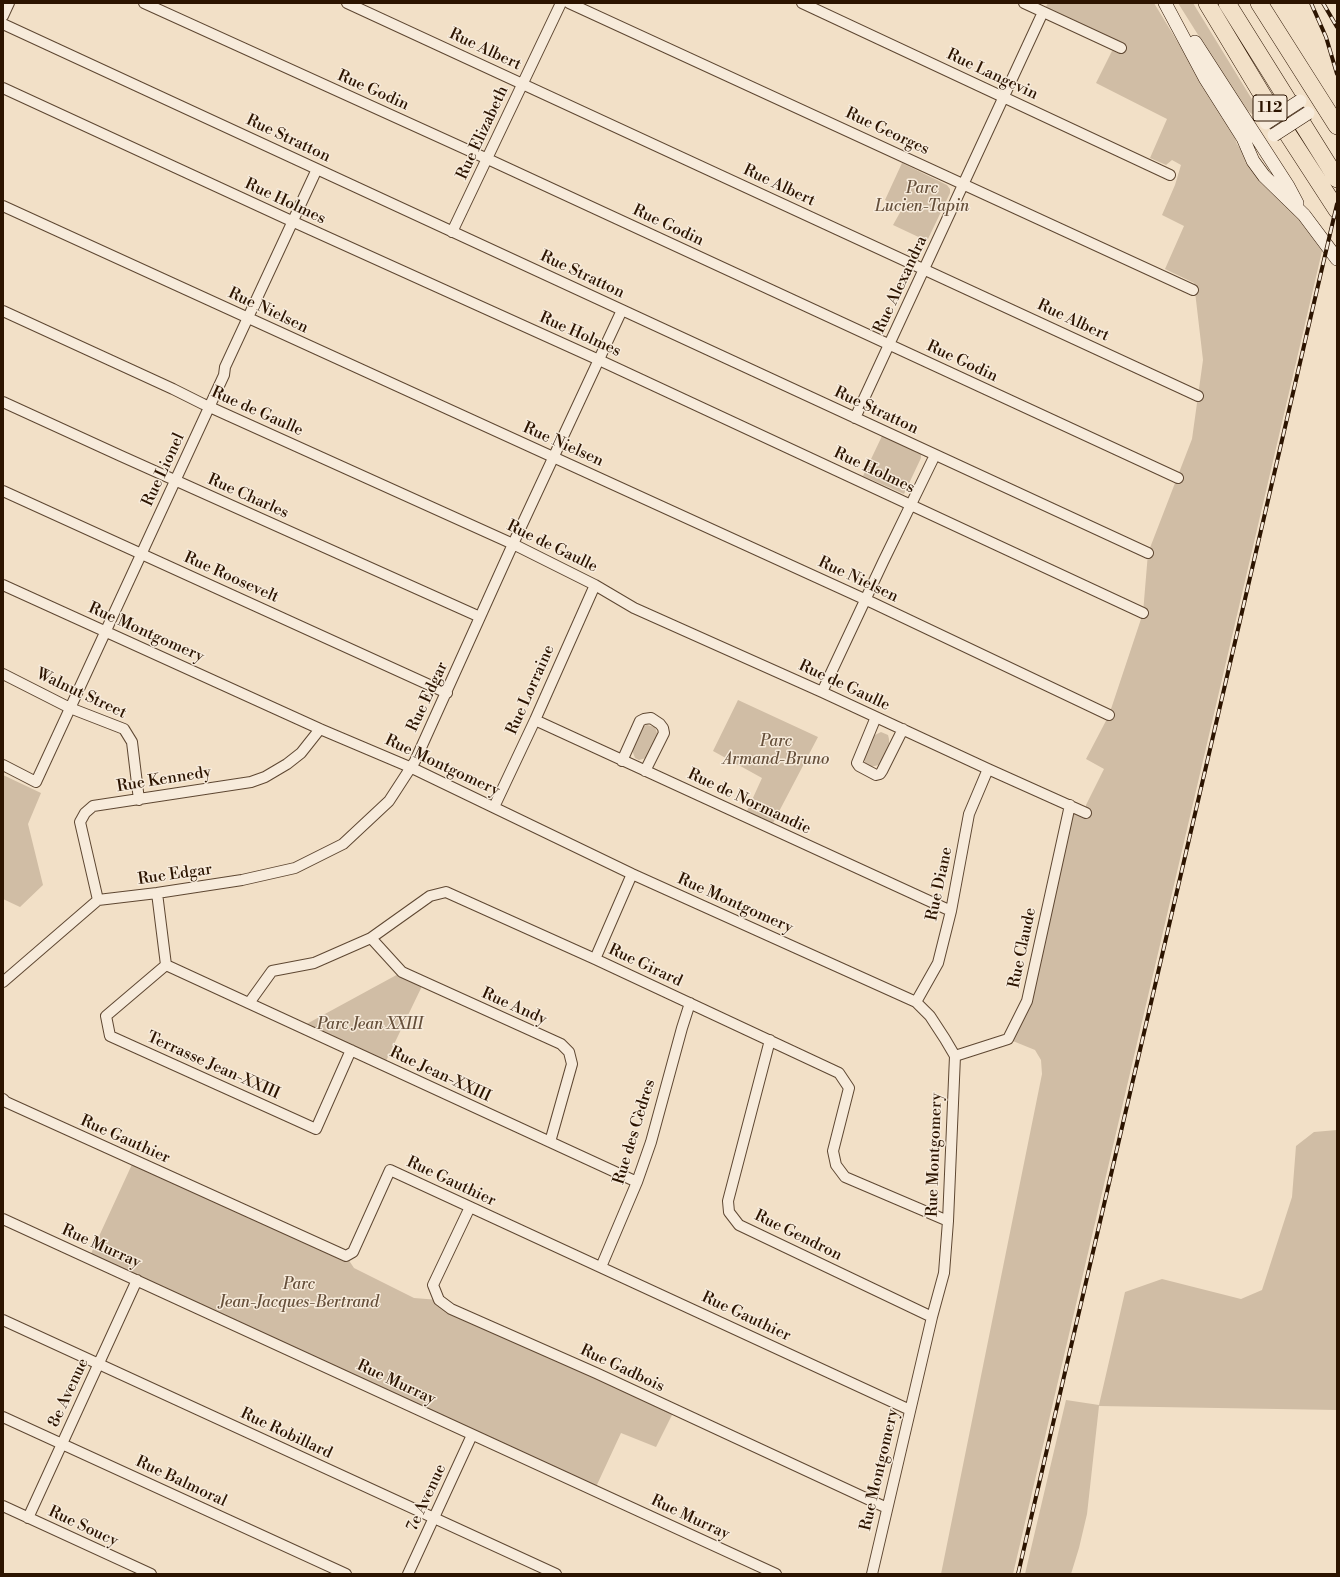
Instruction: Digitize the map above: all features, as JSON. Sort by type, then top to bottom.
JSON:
[{"type":"highway","name":"112","points":[[1207,3],[1263,96],[1337,210]]},
{"type":"highway","name":"112","points":[[1227,3],[1337,179]]},
{"type":"highway","points":[[1260,3],[1337,126]]},
{"type":"street","points":[[3,16],[9,3]]},
{"type":"street","name":"Rue Godin","points":[[144,3],[487,159],[1178,478]]},
{"type":"street","name":"Rue Albert","points":[[347,3],[1198,396]]},
{"type":"street","name":"Rue Elizabeth","points":[[452,232],[561,3]]},
{"type":"street","name":"Rue Georges","points":[[569,3],[1193,290]]},
{"type":"street","name":"Rue Langevin","points":[[802,3],[1170,175]]},
{"type":"street","points":[[1024,3],[1121,48]]},
{"type":"street","points":[[1165,3],[1206,78],[1248,134],[1261,144],[1288,186],[1304,215],[1337,259]]},
{"type":"street","points":[[1168,3],[1248,134],[1249,152],[1253,161],[1264,176],[1304,215]]},
{"type":"street","name":"Rue Alexandra","points":[[855,418],[1043,12]]},
{"type":"street","name":"Rue Stratton","points":[[3,24],[1148,553]]},
{"type":"street","name":"Rue Holmes","points":[[3,88],[292,222],[599,360],[1143,613]]},
{"type":"street","points":[[1248,134],[1300,101],[1318,97]]},
{"type":"street","points":[[1249,152],[1308,113],[1318,97]]},
{"type":"street","name":"Rue Lionel","points":[[3,765],[36,782],[210,407],[224,375],[225,366],[317,169]]},
{"type":"street","name":"Rue Nielsen","points":[[3,206],[866,600],[1109,715]]},
{"type":"street","name":"Rue Edgar","points":[[98,900],[242,880],[295,868],[343,844],[389,801],[412,768],[513,544],[622,310]]},
{"type":"street","name":"Rue de Gaulle","points":[[3,311],[210,407],[513,544],[595,585],[634,608],[876,716],[1086,813]]},
{"type":"street","name":"Rue Charles","points":[[3,402],[480,618]]},
{"type":"street","points":[[822,692],[935,455]]},
{"type":"street","name":"Rue Roosevelt","points":[[3,491],[447,693]]},
{"type":"street","name":"Rue Montgomery","points":[[3,585],[412,768],[494,806],[632,874],[916,1002],[930,1016],[945,1038],[954,1056],[948,1221],[944,1273],[932,1317],[872,1574]]},
{"type":"street","name":"Rue Lorraine","points":[[494,806],[535,720],[595,585]]},
{"type":"street","name":"Walnut Street","points":[[3,674],[70,708],[124,729],[132,742],[138,800]]},
{"type":"street","points":[[876,716],[857,763],[859,766],[876,775],[880,774],[903,729]]},
{"type":"street","points":[[622,760],[640,721],[651,718],[660,724],[664,733],[645,771]]},
{"type":"street","name":"Rue de Normandie","points":[[535,720],[950,911]]},
{"type":"street","name":"Rue Kennedy","points":[[98,900],[80,822],[84,813],[93,806],[251,782],[288,764],[300,753],[320,728]]},
{"type":"street","name":"Rue Diane","points":[[916,1002],[938,963],[969,814],[988,769]]},
{"type":"street","name":"Rue Claude","points":[[954,1056],[1008,1039],[1027,1001],[1070,805]]},
{"type":"street","points":[[595,958],[632,874]]},
{"type":"street","name":"Rue Girard","points":[[249,1003],[272,971],[314,963],[371,938],[430,896],[446,892],[595,958],[839,1073],[849,1088],[832,1151],[836,1165],[845,1177],[948,1221]]},
{"type":"street","points":[[157,893],[166,965]]},
{"type":"street","points":[[3,982],[98,900]]},
{"type":"street","name":"Rue Andy","points":[[371,938],[402,972],[561,1044],[569,1052],[572,1064],[550,1142]]},
{"type":"street","name":"Rue Jean-XXIII","points":[[166,965],[637,1182]]},
{"type":"street","name":"Terrasse Jean-XXIII","points":[[166,965],[106,1016],[110,1036],[316,1129],[351,1050]]},
{"type":"street","name":"Rue des Cèdres","points":[[601,1267],[637,1182],[651,1142],[690,1003]]},
{"type":"street","name":"Rue Gendron","points":[[770,1040],[728,1201],[729,1212],[739,1225],[932,1317]]},
{"type":"street","name":"Rue Gauthier","points":[[3,1099],[20,1109],[346,1256],[353,1252],[390,1170],[910,1410]]},
{"type":"street","name":"Rue Gadbois","points":[[470,1207],[433,1285],[439,1300],[451,1309],[596,1373],[887,1508]]},
{"type":"street","name":"Rue Murray","points":[[3,1219],[776,1574]]},
{"type":"street","name":"8e Avenue","points":[[28,1518],[137,1280]]},
{"type":"street","name":"Rue Robillard","points":[[3,1320],[556,1574]]},
{"type":"street","name":"Rue Balmoral","points":[[3,1417],[346,1574]]},
{"type":"street","name":"7e Avenue","points":[[408,1574],[472,1435]]},
{"type":"street","name":"Rue Soucy","points":[[3,1506],[151,1574]]},
{"type":"green space","points":[[1048,3],[1154,3],[1233,133],[1237,144],[1259,177],[1287,204],[1323,247],[1013,1574],[941,1574],[1042,1074],[1041,1060],[1035,1050],[1008,1039],[1027,1001],[1070,805],[1086,812],[1086,805],[1104,769],[1086,759],[1109,715],[1143,613],[1148,553],[1192,439],[1203,360],[1194,283],[1165,269],[1184,226],[1162,215],[1175,185],[1181,165],[1172,160],[1166,165],[1150,158],[1167,119],[1096,83],[1115,45],[1043,12]]},
{"type":"green space","points":[[1178,3],[1193,3],[1261,114],[1252,114],[1244,108]]},
{"type":"green space","name":"Parc Lucien-Tapin","points":[[902,163],[947,185],[950,189],[950,193],[927,241],[893,225],[902,209],[885,200]]},
{"type":"green space","points":[[882,436],[921,454],[921,458],[904,494],[863,476]]},
{"type":"green space","name":"Parc Armand-Bruno","points":[[738,700],[818,737],[773,823],[747,811],[762,778],[713,751]]},
{"type":"green space","points":[[647,725],[655,727],[658,736],[646,758],[639,760],[635,758],[632,750],[643,726]]},
{"type":"green space","points":[[881,732],[888,735],[889,744],[879,765],[870,767],[865,763],[864,757],[873,736]]},
{"type":"green space","points":[[3,775],[41,793],[28,824],[43,885],[20,907],[3,899]]},
{"type":"green space","name":"Parc Jean XXIII","points":[[402,972],[424,982],[384,1065],[301,1027]]},
{"type":"green space","points":[[1337,1130],[1337,1410],[1099,1406],[1087,1514],[1071,1574],[1025,1574],[1066,1400],[1099,1405],[1125,1292],[1162,1279],[1241,1299],[1262,1290],[1292,1197],[1296,1146],[1314,1132]]},
{"type":"green space","name":"Parc Jean-Jacques-Bertrand","points":[[134,1160],[346,1256],[354,1268],[414,1298],[439,1300],[675,1409],[656,1447],[621,1433],[595,1489],[89,1258]]},
{"type":"railway","points":[[1311,3],[1326,37],[1337,74]]},
{"type":"railway","points":[[1323,3],[1337,27]]},
{"type":"railway","points":[[1018,1574],[1337,204]]}]
